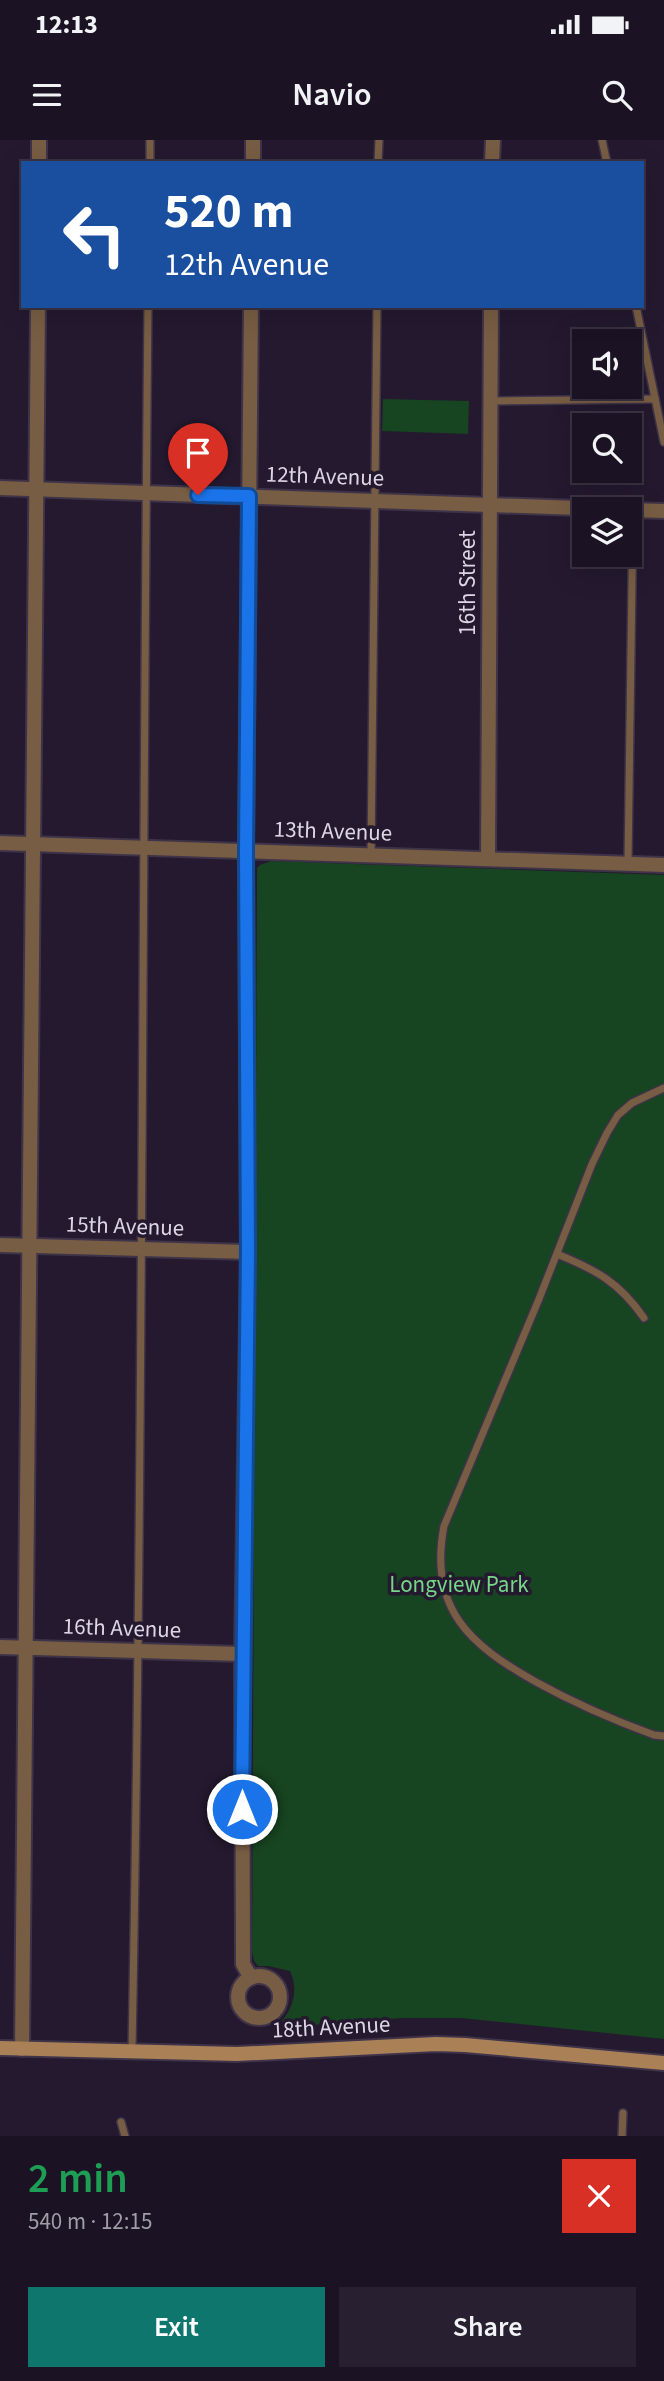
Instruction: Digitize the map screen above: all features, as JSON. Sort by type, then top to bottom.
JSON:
[{"type":"street","points":[[39,140],[39,161]]},
{"type":"street","points":[[253,140],[253,161]]},
{"type":"street","points":[[492,161],[493,140]]},
{"type":"street","points":[[22,2049],[38,308]]},
{"type":"street","points":[[251,308],[246,851],[248,1252],[242,1654],[243,1964],[251,1978]]},
{"type":"street","name":"16th Street","points":[[488,859],[491,308]]},
{"type":"street","name":"12th Avenue","points":[[0,488],[572,508]]},
{"type":"street","points":[[642,510],[664,511]]},
{"type":"street","name":"13th Avenue","points":[[0,843],[664,865]]},
{"type":"street","name":"15th Avenue","points":[[0,1245],[248,1252]]},
{"type":"street","name":"16th Avenue","points":[[0,1647],[242,1654]]},
{"type":"street","name":"18th Avenue","points":[[0,2048],[237,2054],[436,2044],[664,2063]]},
{"type":"lane","points":[[149,161],[150,140]]},
{"type":"lane","points":[[379,140],[379,161]]},
{"type":"lane","points":[[603,140],[607,161]]},
{"type":"lane","points":[[132,2050],[142,1250],[148,308]]},
{"type":"lane","points":[[371,855],[377,308]]},
{"type":"lane","points":[[636,308],[664,442]]},
{"type":"lane","points":[[489,401],[655,399]]},
{"type":"lane","points":[[628,864],[631,567]]},
{"type":"lane","points":[[664,1088],[632,1103],[618,1115],[592,1164],[443,1526],[440,1548],[447,1596],[454,1613],[480,1646],[503,1664],[591,1711],[654,1735],[664,1736]]},
{"type":"lane","points":[[556,1254],[607,1277],[622,1289],[645,1318]]},
{"type":"lane","points":[[622,2113],[622,2136]]},
{"type":"lane","points":[[121,2122],[125,2136]]},
{"type":"green space","points":[[383,399],[469,401],[468,434],[382,431]]},
{"type":"green space","name":"Longview Park","points":[[271,861],[664,875],[664,2039],[461,2018],[403,2018],[291,2028],[279,2024],[293,1999],[294,1985],[290,1971],[258,1966],[254,1961],[257,868]]},
{"type":"route","points":[[198,495],[249,496],[246,851],[248,1252],[242,1809]]}]
